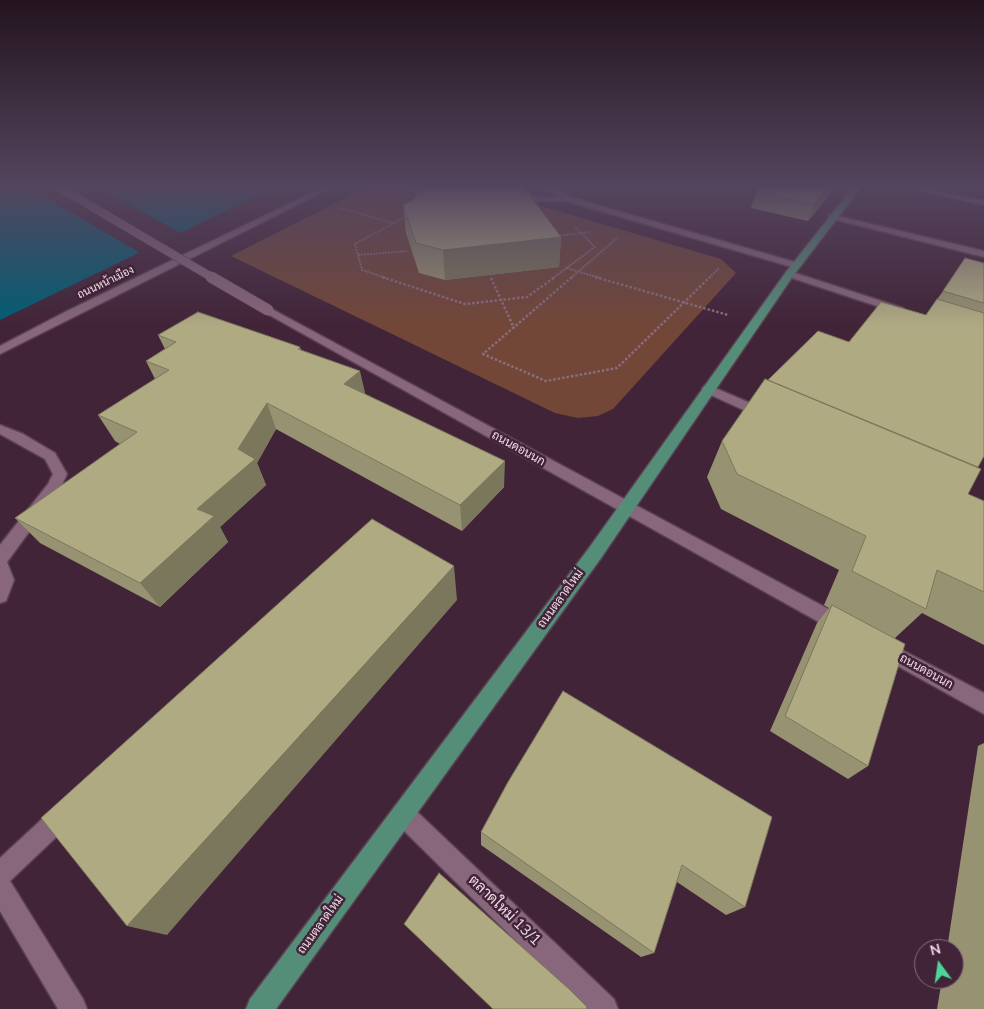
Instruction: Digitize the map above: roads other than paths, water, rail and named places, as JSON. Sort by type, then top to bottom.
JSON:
[{"type":"main road","name":"ถนนตลาดใหม่","points":[[260,1009],[626,508],[819,233]]},
{"type":"street","name":"ถนนดอนนก","points":[[137,233],[268,310],[853,632]]},
{"type":"street","name":"ถนนหน้าเมือง","points":[[0,351],[69,314],[234,233]]},
{"type":"street","points":[[675,233],[792,270],[910,313]]},
{"type":"street","points":[[900,233],[984,254]]},
{"type":"street","points":[[708,390],[780,421]]},
{"type":"street","points":[[0,429],[18,437],[50,456],[60,474],[54,487],[0,559]]},
{"type":"street","points":[[0,565],[6,580],[0,596]]},
{"type":"street","name":"ถนนดอนนก","points":[[871,642],[984,704]]},
{"type":"street","points":[[0,874],[79,800]]},
{"type":"street","name":"ตลาดใหม่ 13/1","points":[[403,814],[604,1009]]},
{"type":"street","points":[[0,888],[72,1009]]},
{"type":"water","points":[[0,233],[180,233],[0,320]]}]
